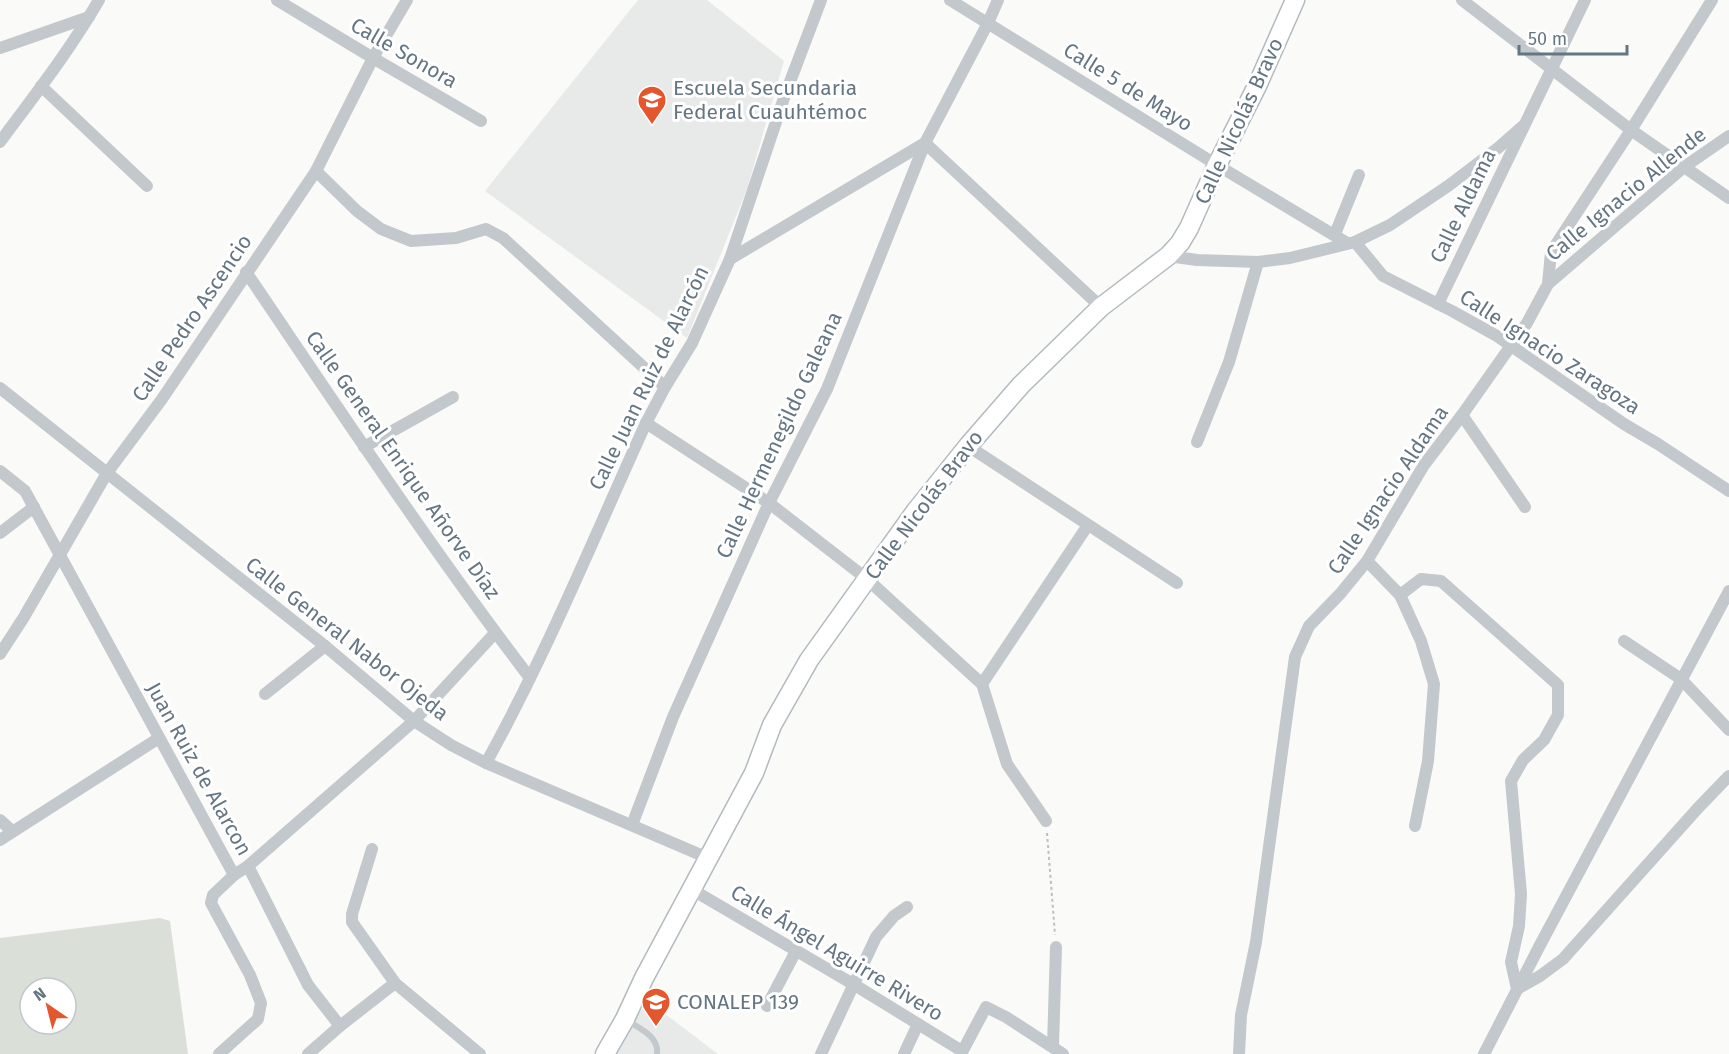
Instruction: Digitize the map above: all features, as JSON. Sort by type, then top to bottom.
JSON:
[{"type":"street","points":[[0,142],[99,0]]},
{"type":"street","name":"Calle Sonora","points":[[277,0],[481,121]]},
{"type":"street","name":"Calle Pedro Ascencio","points":[[0,654],[24,617],[107,473],[162,399],[316,171],[373,58],[406,0]]},
{"type":"street","name":"Calle Juan Ruiz de Alarcón","points":[[486,763],[530,678],[646,423],[692,343],[730,259],[785,95],[821,0]]},
{"type":"street","name":"Calle 5 de Mayo","points":[[950,0],[1217,165],[1351,242]]},
{"type":"street","name":"Calle Hermenegildo Galeana","points":[[632,825],[673,717],[769,503],[827,389],[925,143],[998,0]]},
{"type":"street","name":"Calle Nicolás Bravo","points":[[604,1054],[625,1020],[644,978],[754,773],[772,725],[809,660],[915,512],[1021,385],[1101,307],[1168,256],[1180,243],[1257,86],[1295,0]]},
{"type":"street","points":[[1462,0],[1631,130],[1729,198]]},
{"type":"street","name":"Calle Aldama","points":[[1438,304],[1585,0]]},
{"type":"street","name":"Calle Ignacio Aldama","points":[[1239,1054],[1241,1015],[1256,942],[1295,657],[1310,626],[1367,561],[1424,465],[1527,323],[1548,284],[1551,252],[1712,0]]},
{"type":"street","points":[[0,48],[89,17]]},
{"type":"street","points":[[41,86],[147,186]]},
{"type":"street","points":[[1168,256],[1197,260],[1258,262],[1290,258],[1351,242],[1390,225],[1448,186],[1524,126]]},
{"type":"street","name":"Calle Ignacio Allende","points":[[1548,284],[1684,167],[1729,136]]},
{"type":"street","points":[[730,259],[925,143],[1101,307]]},
{"type":"street","points":[[316,171],[357,211],[381,229],[411,241],[456,238],[486,229],[503,238],[665,387]]},
{"type":"street","points":[[1335,234],[1359,175]]},
{"type":"street","name":"Calle Ignacio Zaragoza","points":[[1351,242],[1383,276],[1479,326],[1624,424],[1729,491]]},
{"type":"street","points":[[1197,442],[1229,362],[1258,262]]},
{"type":"street","name":"Calle General Enrique Añorve Díaz","points":[[246,272],[364,447],[495,633],[530,678]]},
{"type":"street","name":"Calle General Nabor Ojeda","points":[[0,388],[325,646],[414,721],[451,745],[486,763],[708,858]]},
{"type":"street","points":[[364,447],[453,398]]},
{"type":"street","points":[[1462,415],[1525,507]]},
{"type":"street","points":[[646,423],[769,503],[867,579],[982,684],[1006,764],[1046,821]]},
{"type":"street","points":[[968,446],[1177,583]]},
{"type":"street","name":"Juan Ruiz de Alarcon","points":[[0,471],[25,491],[234,875],[248,866],[414,721],[495,633]]},
{"type":"street","points":[[0,533],[34,507]]},
{"type":"street","points":[[982,684],[1088,525]]},
{"type":"street","points":[[1367,561],[1400,595],[1421,640],[1434,684],[1428,761],[1415,826]]},
{"type":"street","points":[[1400,595],[1421,579],[1442,581],[1558,685],[1558,715],[1544,740],[1523,760],[1511,781],[1521,894],[1519,926],[1511,962],[1517,989]]},
{"type":"street","points":[[1484,1054],[1729,591]]},
{"type":"street","points":[[1624,641],[1681,679],[1729,730]]},
{"type":"street","points":[[265,694],[325,646]]},
{"type":"street","points":[[0,840],[159,738]]},
{"type":"street","points":[[1517,989],[1563,959],[1729,776]]},
{"type":"street","points":[[0,820],[12,831]]},
{"type":"street","points":[[372,849],[351,922],[395,983],[480,1054]]},
{"type":"street","points":[[248,866],[308,985],[340,1026]]},
{"type":"street","points":[[219,1054],[258,1019],[261,1003],[250,975],[211,903],[213,895],[234,875]]},
{"type":"street","name":"Calle Ángel Aguirre Rivero","points":[[691,889],[854,984],[962,1053]]},
{"type":"street","points":[[821,1054],[876,937],[894,916],[907,907]]},
{"type":"street","points":[[1053,1046],[1056,946]]},
{"type":"street","points":[[766,1006],[796,951]]},
{"type":"street","points":[[308,1054],[395,983]]},
{"type":"street","points":[[962,1053],[986,1007],[1063,1054]]},
{"type":"street","points":[[904,1054],[918,1024]]},
{"type":"lane","points":[[625,1020],[650,1034],[657,1054]]},
{"type":"path","points":[[1046,821],[1056,946]]},
{"type":"shaded area","name":"Escuela Secundaria Federal Cuauhtémoc","points":[[638,0],[707,0],[784,61],[747,189],[687,338],[485,191]]},
{"type":"shaded area","points":[[160,918],[170,921],[188,1054],[0,1054],[0,938]]},
{"type":"shaded area","name":"CONALEP 139","points":[[648,1001],[718,1054],[609,1054]]},
{"type":"place","name":"Escuela Secundaria Federal Cuauhtémoc","points":[[652,126]]},
{"type":"place","name":"CONALEP 139","points":[[656,1028]]}]
